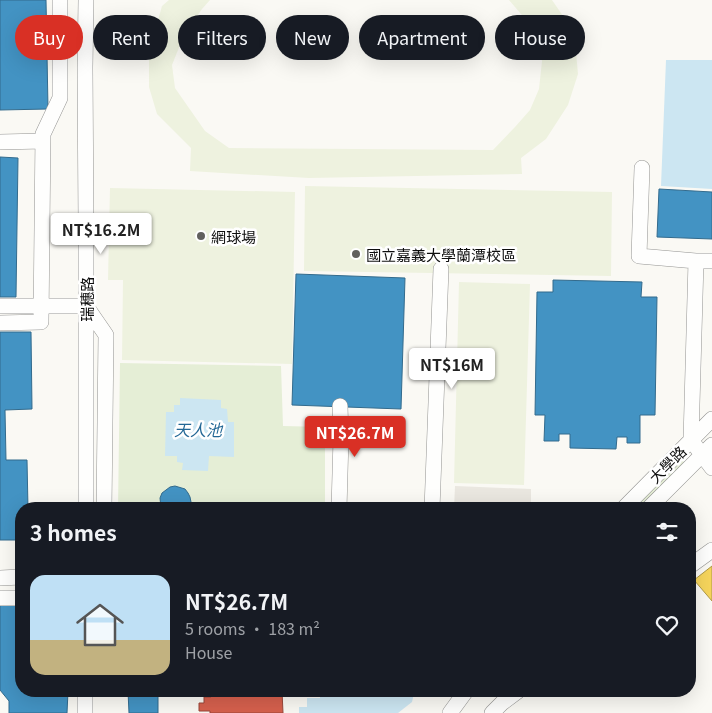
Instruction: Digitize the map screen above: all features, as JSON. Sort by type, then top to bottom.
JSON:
[{"type":"street","points":[[0,323],[41,322],[43,134],[60,98],[60,0]]},
{"type":"street","name":"瑞穗路","points":[[86,0],[86,502]]},
{"type":"street","points":[[0,142],[43,141]]},
{"type":"street","points":[[642,168],[639,256],[712,261]]},
{"type":"street","points":[[696,261],[691,440],[707,450],[712,468]]},
{"type":"street","points":[[432,502],[441,269]]},
{"type":"street","points":[[0,306],[86,306],[106,335],[104,502]]},
{"type":"street","points":[[339,502],[340,406]]},
{"type":"street","name":"大學路","points":[[630,502],[712,420]]},
{"type":"street","points":[[655,502],[707,450]]},
{"type":"street","points":[[696,562],[712,550]]},
{"type":"street","points":[[0,578],[15,577]]},
{"type":"street","points":[[0,598],[15,598]]},
{"type":"street","points":[[85,697],[85,713]]},
{"type":"street","points":[[450,713],[462,697]]},
{"type":"street","points":[[492,713],[510,697]]},
{"type":"green space","points":[[169,0],[210,0],[198,15],[178,15],[178,50],[172,65],[175,88],[205,131],[229,148],[493,150],[530,110],[539,89],[542,60],[577,60],[578,74],[568,105],[546,139],[521,158],[522,174],[309,178],[190,171],[191,148],[157,114],[149,87],[149,60],[168,60],[168,15],[159,15],[162,6]]},
{"type":"green space","points":[[509,0],[552,0],[562,15],[522,15]]},
{"type":"green space","points":[[305,186],[612,192],[611,276],[304,271]]},
{"type":"green space","name":"網球場","points":[[110,188],[295,192],[292,364],[122,360],[123,280],[108,280]]},
{"type":"green space","points":[[459,282],[530,284],[524,485],[454,483]]},
{"type":"green space","points":[[120,363],[281,366],[283,426],[325,427],[325,502],[118,502]]},
{"type":"green space","points":[[683,459],[686,462],[647,502],[639,502]]},
{"type":"shaded area","points":[[455,486],[531,489],[531,502],[454,502]]},
{"type":"water","points":[[666,60],[712,60],[712,189],[661,186]]},
{"type":"water","name":"天人池","points":[[180,398],[221,400],[221,408],[227,409],[228,422],[234,422],[234,457],[209,456],[208,471],[182,470],[183,463],[177,462],[177,456],[165,456],[166,412],[174,412],[174,405],[180,405]]},
{"type":"water","points":[[413,697],[412,702],[398,713],[299,713],[299,707],[307,707],[307,698]]},
{"type":"building: Homes","points":[[712,566],[712,601],[696,582],[696,578]]},
{"type":"building: Shops","points":[[204,697],[282,697],[283,713],[210,713],[210,711],[199,711],[199,703],[204,703]]},
{"type":"building: Schools","points":[[0,0],[46,0],[46,15],[15,15],[15,60],[47,60],[48,109],[0,110]]},
{"type":"building: Schools","points":[[0,157],[18,158],[16,297],[0,297]]},
{"type":"building: Schools","points":[[659,189],[712,192],[712,239],[657,237]]},
{"type":"building: Schools","points":[[296,274],[405,278],[401,409],[292,405]]},
{"type":"building: Schools","points":[[553,280],[642,282],[641,297],[657,297],[655,415],[640,415],[640,443],[627,443],[627,437],[617,437],[616,449],[570,448],[570,434],[559,434],[559,441],[544,441],[545,415],[535,415],[537,292],[553,292]]},
{"type":"building: Schools","points":[[0,332],[31,332],[32,409],[5,410],[6,460],[27,460],[28,502],[15,502],[15,540],[0,540]]},
{"type":"building: Schools","points":[[175,486],[185,489],[191,502],[160,502],[162,493]]},
{"type":"building: Schools","points":[[0,604],[15,604],[15,697],[68,697],[67,713],[9,713],[9,701],[0,690]]},
{"type":"building: Schools","points":[[128,697],[158,697],[158,713],[129,713]]},
{"type":"place","name":"網球場","points":[[201,236]]},
{"type":"place","name":"國立嘉義大學蘭潭校區","points":[[356,254]]}]
